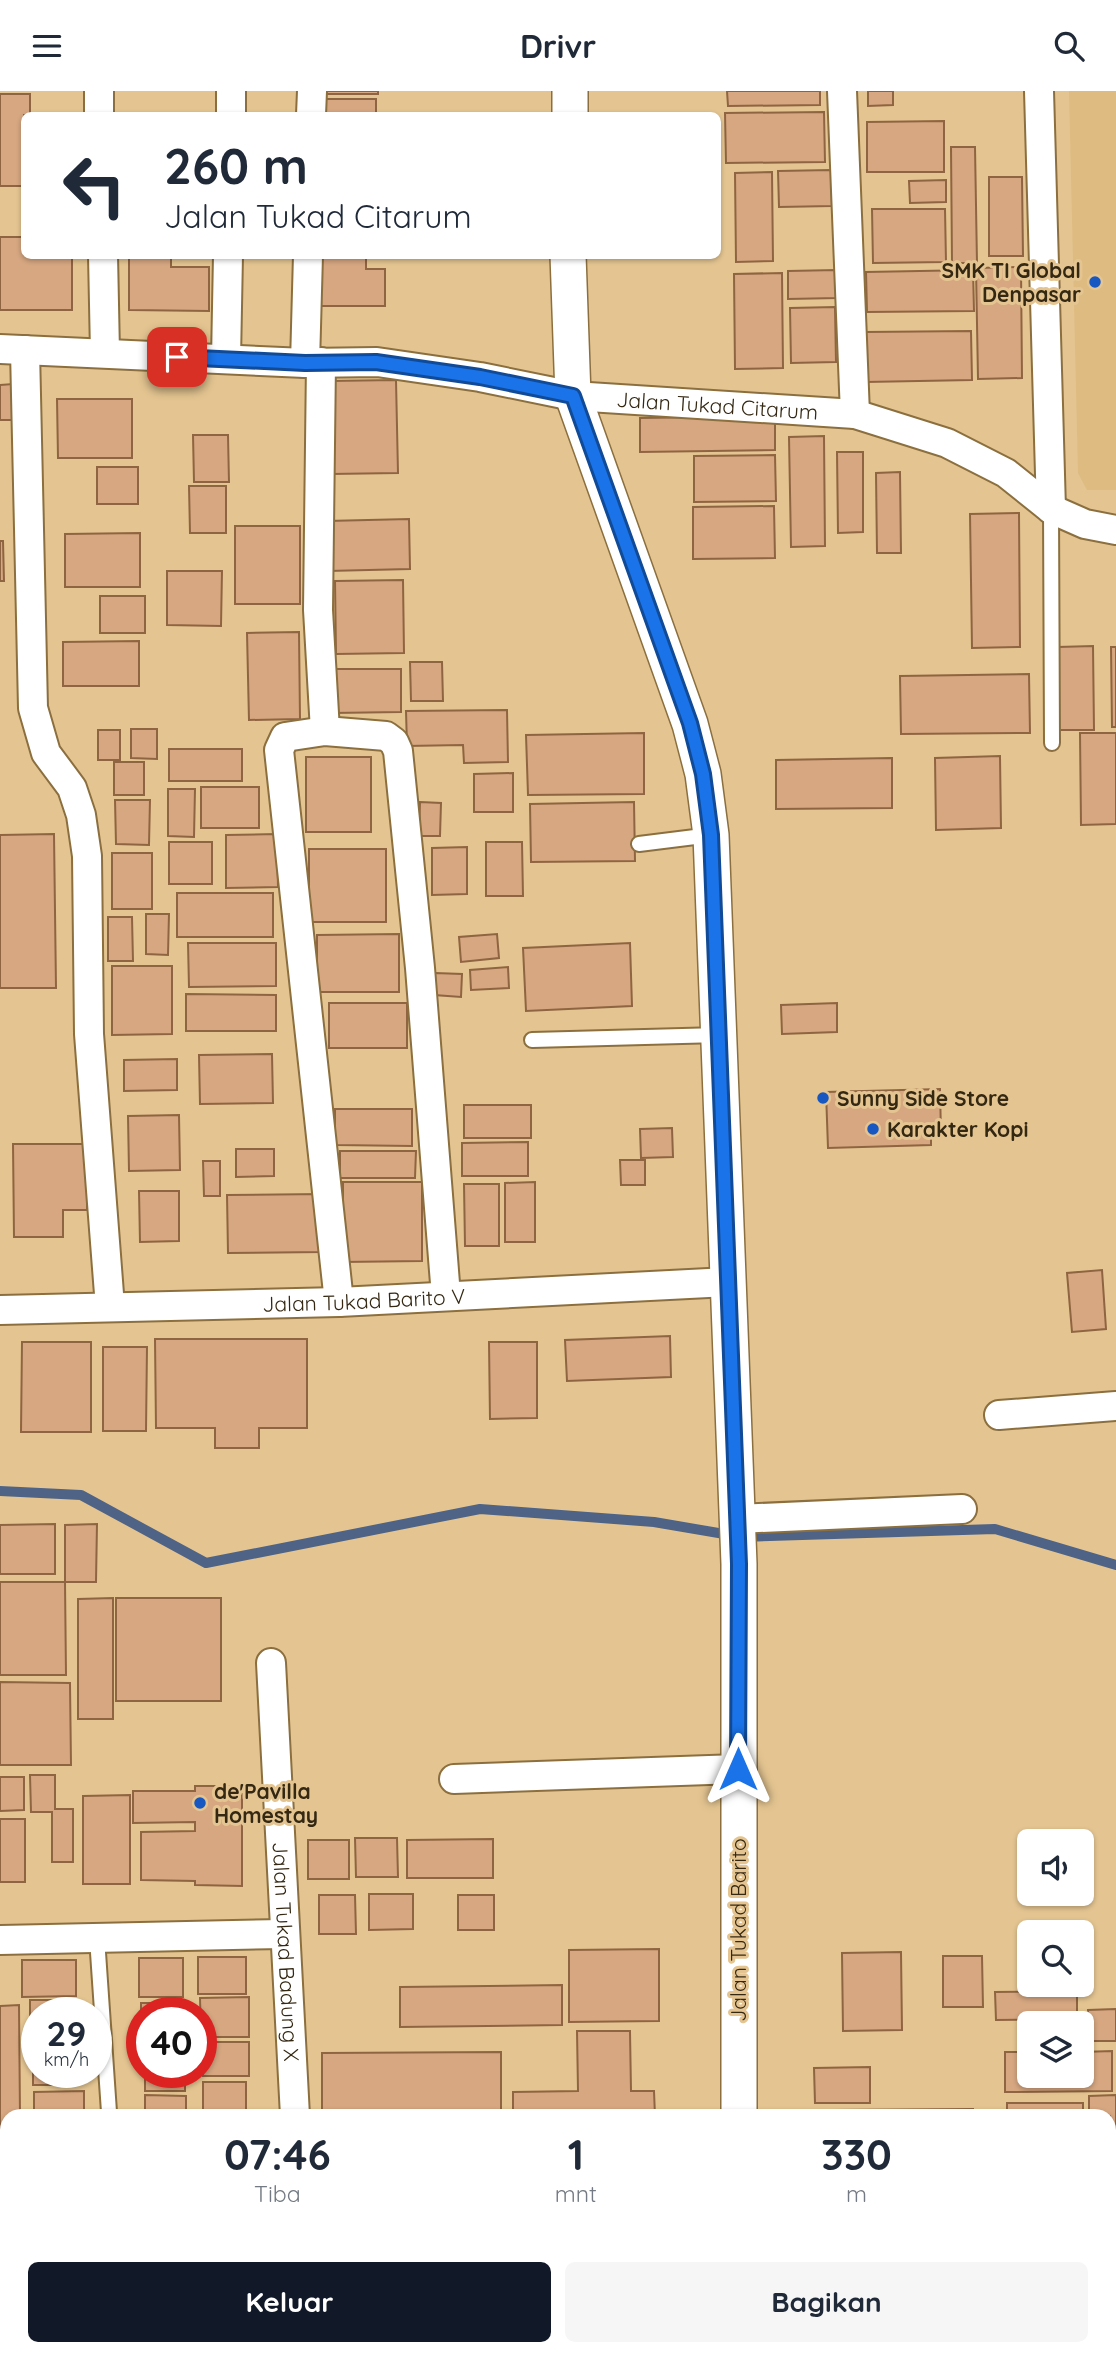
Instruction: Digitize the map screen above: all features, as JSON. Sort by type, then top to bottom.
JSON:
[{"type":"street","points":[[99,91],[99,112]]},
{"type":"street","points":[[231,91],[231,112]]},
{"type":"street","points":[[312,91],[312,112]]},
{"type":"street","points":[[570,91],[570,112]]},
{"type":"street","points":[[842,91],[855,414]]},
{"type":"street","points":[[1039,91],[1051,509]]},
{"type":"street","points":[[103,259],[105,353]]},
{"type":"street","points":[[226,359],[228,259]]},
{"type":"street","points":[[308,259],[318,610],[325,731]]},
{"type":"street","name":"Jalan Tukad Barito","points":[[569,259],[573,396],[690,723],[703,774],[711,835],[739,1564],[739,2109]]},
{"type":"street","points":[[12,350],[33,708],[46,753],[72,788],[81,814],[87,856],[89,1034],[110,1307]]},
{"type":"street","name":"Jalan Tukad Citarum","points":[[12,350],[313,363],[376,362],[480,377],[573,396],[855,414],[947,443],[1006,473],[1051,509],[1084,524],[1116,530]]},
{"type":"street","points":[[339,1302],[279,750],[285,737],[325,731],[386,736],[394,742],[398,751],[423,1002],[446,1296]]},
{"type":"street","name":"Jalan Tukad Barito V","points":[[0,1310],[339,1302],[728,1282]]},
{"type":"street","points":[[999,1415],[1116,1406]]},
{"type":"street","points":[[737,1522],[962,1509]]},
{"type":"street","name":"Jalan Tukad Badung X","points":[[271,1663],[283,1934],[295,2109]]},
{"type":"street","points":[[454,1779],[738,1769]]},
{"type":"street","points":[[0,1940],[283,1934]]},
{"type":"lane","points":[[1051,509],[1052,743]]},
{"type":"lane","points":[[639,844],[711,835]]},
{"type":"lane","points":[[532,1040],[720,1035]]},
{"type":"lane","points":[[97,1938],[109,2109]]},
{"type":"shaded area","name":"SMK TI Global Denpasar","points":[[1069,91],[1116,91],[1116,490],[1087,490],[1078,473]]},
{"type":"building","points":[[321,91],[378,91],[378,94],[321,94]]},
{"type":"building","points":[[727,91],[820,91],[820,105],[728,106]]},
{"type":"building","points":[[868,91],[893,91],[893,105],[868,106]]},
{"type":"building","points":[[0,94],[30,94],[30,112],[21,112],[21,186],[0,186]]},
{"type":"building","points":[[320,99],[376,99],[376,112],[320,112]]},
{"type":"building","points":[[824,112],[825,162],[726,163],[725,113]]},
{"type":"building","points":[[944,121],[944,172],[867,172],[867,122]]},
{"type":"building","points":[[951,147],[975,147],[977,263],[952,263]]},
{"type":"building","points":[[831,170],[832,206],[779,207],[778,171]]},
{"type":"building","points":[[772,172],[773,261],[736,262],[735,173]]},
{"type":"building","points":[[989,177],[1022,177],[1023,256],[989,256]]},
{"type":"building","points":[[946,180],[946,202],[910,203],[909,181]]},
{"type":"building","points":[[872,209],[945,209],[946,262],[873,263]]},
{"type":"building","points":[[0,237],[21,237],[21,259],[72,259],[72,310],[0,310]]},
{"type":"building","points":[[129,259],[171,259],[171,267],[209,267],[209,311],[129,310]]},
{"type":"building","points":[[318,259],[366,259],[366,269],[385,269],[385,306],[318,306]]},
{"type":"building","points":[[1021,267],[1022,378],[978,379],[976,268]]},
{"type":"building","points":[[837,270],[838,298],[788,299],[788,271]]},
{"type":"building","points":[[973,270],[974,311],[867,312],[866,272]]},
{"type":"building","points":[[782,273],[783,368],[735,369],[734,274]]},
{"type":"building","points":[[835,307],[836,362],[791,363],[790,308]]},
{"type":"building","points":[[971,331],[972,380],[866,382],[865,332]]},
{"type":"building","points":[[396,380],[398,473],[331,474],[329,381]]},
{"type":"building","points":[[13,384],[13,420],[0,420],[0,385]]},
{"type":"building","points":[[57,399],[132,399],[132,458],[58,458]]},
{"type":"building","points":[[775,416],[775,450],[640,452],[640,418]]},
{"type":"building","points":[[193,435],[228,435],[229,482],[194,482]]},
{"type":"building","points":[[824,436],[825,546],[791,547],[789,437]]},
{"type":"building","points":[[837,452],[863,452],[863,532],[838,533]]},
{"type":"building","points":[[775,455],[776,501],[694,502],[694,456]]},
{"type":"building","points":[[97,467],[138,467],[138,504],[97,504]]},
{"type":"building","points":[[900,472],[901,553],[877,553],[876,473]]},
{"type":"building","points":[[189,486],[226,486],[226,533],[190,533]]},
{"type":"building","points":[[774,506],[775,558],[693,559],[693,507]]},
{"type":"building","points":[[1019,513],[1020,647],[972,648],[970,514]]},
{"type":"building","points":[[409,519],[410,569],[328,571],[327,521]]},
{"type":"building","points":[[235,526],[300,526],[300,604],[235,604]]},
{"type":"building","points":[[140,533],[140,587],[65,587],[65,534]]},
{"type":"building","points":[[0,541],[3,541],[4,581],[0,581]]},
{"type":"building","points":[[167,571],[222,571],[221,626],[167,625]]},
{"type":"building","points":[[403,580],[404,653],[336,654],[335,581]]},
{"type":"building","points":[[100,596],[145,596],[145,633],[100,633]]},
{"type":"building","points":[[299,632],[300,719],[249,720],[247,633]]},
{"type":"building","points":[[139,641],[139,686],[63,686],[63,642]]},
{"type":"building","points":[[1093,646],[1094,730],[1059,730],[1058,647]]},
{"type":"building","points":[[1111,647],[1116,647],[1116,727],[1112,727]]},
{"type":"building","points":[[410,662],[442,662],[443,701],[411,701]]},
{"type":"building","points":[[333,669],[401,669],[401,712],[333,713]]},
{"type":"building","points":[[1029,674],[1030,733],[901,734],[900,676]]},
{"type":"building","points":[[507,710],[508,762],[464,763],[463,745],[407,746],[406,711]]},
{"type":"building","points":[[131,729],[157,729],[157,759],[131,758]]},
{"type":"building","points":[[98,730],[120,730],[120,760],[98,760]]},
{"type":"building","points":[[644,733],[644,794],[528,795],[526,735]]},
{"type":"building","points":[[1080,733],[1116,733],[1116,824],[1081,825]]},
{"type":"building","points":[[169,749],[242,749],[242,781],[169,781]]},
{"type":"building","points":[[1000,756],[1001,828],[936,830],[935,758]]},
{"type":"building","points":[[306,757],[371,757],[371,832],[306,832]]},
{"type":"building","points":[[892,758],[892,808],[776,809],[776,760]]},
{"type":"building","points":[[114,762],[144,762],[144,795],[114,795]]},
{"type":"building","points":[[513,773],[513,812],[474,812],[474,774]]},
{"type":"building","points":[[201,787],[259,787],[259,828],[201,828]]},
{"type":"building","points":[[168,789],[195,789],[194,837],[168,836]]},
{"type":"building","points":[[115,800],[150,800],[149,845],[116,844]]},
{"type":"building","points":[[420,802],[441,803],[440,836],[419,836]]},
{"type":"building","points":[[634,802],[635,861],[531,862],[530,804]]},
{"type":"building","points":[[54,834],[56,988],[0,988],[0,835]]},
{"type":"building","points":[[277,834],[278,887],[226,888],[226,835]]},
{"type":"building","points":[[169,842],[212,842],[212,884],[169,884]]},
{"type":"building","points":[[486,842],[522,842],[523,896],[486,896]]},
{"type":"building","points":[[467,847],[467,894],[432,895],[432,848]]},
{"type":"building","points":[[309,849],[386,849],[386,922],[309,922]]},
{"type":"building","points":[[112,853],[152,853],[152,909],[112,909]]},
{"type":"building","points":[[177,893],[273,893],[273,937],[177,937]]},
{"type":"building","points":[[146,914],[169,914],[168,955],[146,954]]},
{"type":"building","points":[[108,917],[132,917],[133,961],[108,961]]},
{"type":"building","points":[[399,934],[399,992],[317,992],[317,935]]},
{"type":"building","points":[[497,934],[499,958],[461,962],[459,937]]},
{"type":"building","points":[[188,943],[276,943],[276,986],[189,987]]},
{"type":"building","points":[[630,943],[632,1006],[526,1011],[523,948]]},
{"type":"building","points":[[112,966],[172,966],[172,1034],[112,1035]]},
{"type":"building","points":[[508,967],[509,988],[471,990],[470,970]]},
{"type":"building","points":[[435,973],[462,974],[461,997],[434,995]]},
{"type":"building","points":[[186,994],[276,995],[276,1031],[186,1031]]},
{"type":"building","points":[[329,1003],[407,1003],[407,1048],[329,1048]]},
{"type":"building","points":[[837,1003],[837,1032],[782,1034],[781,1005]]},
{"type":"building","points":[[272,1054],[273,1103],[200,1104],[199,1055]]},
{"type":"building","points":[[177,1059],[177,1090],[124,1091],[124,1060]]},
{"type":"building","points":[[940,1089],[941,1134],[931,1134],[931,1145],[828,1148],[826,1092]]},
{"type":"building","points":[[464,1105],[531,1105],[531,1138],[464,1138]]},
{"type":"building","points":[[335,1109],[412,1109],[412,1146],[335,1145]]},
{"type":"building","points":[[179,1115],[180,1170],[129,1171],[128,1116]]},
{"type":"building","points":[[672,1128],[673,1157],[641,1158],[640,1129]]},
{"type":"building","points":[[528,1142],[528,1176],[462,1176],[462,1143]]},
{"type":"building","points":[[13,1144],[87,1144],[87,1210],[63,1210],[63,1237],[14,1237]]},
{"type":"building","points":[[236,1149],[274,1149],[274,1176],[236,1177]]},
{"type":"building","points":[[340,1151],[416,1151],[415,1178],[340,1178]]},
{"type":"building","points":[[620,1160],[645,1160],[645,1185],[621,1185]]},
{"type":"building","points":[[203,1161],[220,1161],[220,1196],[204,1196]]},
{"type":"building","points":[[343,1182],[422,1182],[422,1261],[343,1262]]},
{"type":"building","points":[[535,1182],[535,1242],[505,1242],[505,1183]]},
{"type":"building","points":[[464,1184],[499,1184],[499,1246],[465,1246]]},
{"type":"building","points":[[139,1191],[179,1191],[179,1241],[140,1242]]},
{"type":"building","points":[[323,1194],[323,1252],[228,1253],[227,1195]]},
{"type":"building","points":[[1102,1270],[1106,1329],[1072,1332],[1067,1273]]},
{"type":"building","points":[[670,1336],[671,1377],[567,1381],[565,1340]]},
{"type":"building","points":[[155,1339],[307,1339],[307,1428],[259,1428],[259,1448],[215,1448],[215,1428],[156,1428]]},
{"type":"building","points":[[22,1342],[91,1342],[91,1432],[21,1432]]},
{"type":"building","points":[[489,1342],[537,1342],[537,1418],[490,1419]]},
{"type":"building","points":[[103,1347],[147,1347],[146,1431],[103,1431]]},
{"type":"building","points":[[55,1524],[55,1574],[0,1574],[0,1525]]},
{"type":"building","points":[[97,1524],[96,1582],[65,1582],[65,1525]]},
{"type":"building","points":[[0,1582],[65,1582],[66,1675],[0,1675]]},
{"type":"building","points":[[113,1598],[113,1719],[78,1719],[78,1599]]},
{"type":"building","points":[[116,1598],[221,1598],[221,1701],[116,1701]]},
{"type":"building","points":[[0,1682],[70,1683],[71,1765],[0,1765]]},
{"type":"building","points":[[30,1775],[55,1775],[55,1809],[73,1809],[73,1862],[52,1862],[52,1812],[31,1812]]},
{"type":"building","points":[[0,1777],[24,1777],[24,1810],[0,1811]]},
{"type":"building","points":[[195,1786],[242,1786],[242,1886],[195,1885],[195,1881],[141,1880],[141,1832],[195,1831],[195,1822],[133,1823],[133,1791],[195,1791]]},
{"type":"building","points":[[130,1795],[130,1884],[83,1884],[83,1796]]},
{"type":"building","points":[[0,1819],[25,1819],[25,1882],[0,1882]]},
{"type":"building","points":[[355,1838],[397,1838],[398,1877],[356,1877]]},
{"type":"building","points":[[493,1839],[493,1878],[407,1878],[407,1840]]},
{"type":"building","points":[[308,1840],[349,1840],[349,1879],[308,1879]]},
{"type":"building","points":[[369,1894],[413,1894],[413,1929],[369,1930]]},
{"type":"building","points":[[319,1895],[355,1895],[356,1934],[319,1934]]},
{"type":"building","points":[[458,1895],[494,1895],[494,1930],[458,1930]]},
{"type":"building","points":[[659,1949],[659,2021],[569,2022],[569,1950]]},
{"type":"building","points":[[901,1952],[902,2030],[843,2031],[842,1953]]},
{"type":"building","points":[[943,1956],[982,1956],[983,2007],[943,2007]]},
{"type":"building","points":[[198,1957],[246,1957],[246,1994],[198,1994]]},
{"type":"building","points":[[139,1958],[183,1958],[183,1997],[139,1997]]},
{"type":"building","points":[[22,1960],[76,1960],[76,1996],[22,1997]]},
{"type":"building","points":[[562,1985],[562,2025],[400,2027],[400,1987]]},
{"type":"building","points":[[995,1992],[1017,1992],[1017,1997],[1077,1997],[1077,2011],[1017,2011],[1017,2020],[996,2020]]},
{"type":"building","points":[[249,1997],[249,2037],[217,2037],[217,1998]]},
{"type":"building","points":[[19,2005],[20,2109],[0,2109],[0,2006]]},
{"type":"building","points":[[1116,2009],[1116,2041],[1094,2041],[1094,2011],[1088,2010]]},
{"type":"building","points":[[577,2031],[630,2031],[631,2091],[654,2091],[655,2109],[513,2109],[513,2092],[578,2091]]},
{"type":"building","points":[[217,2042],[249,2042],[249,2076],[217,2076]]},
{"type":"building","points":[[1112,2051],[1112,2091],[1005,2092],[1005,2052],[1017,2052],[1017,2088],[1094,2088],[1094,2052]]},
{"type":"building","points":[[501,2052],[501,2109],[322,2109],[322,2053]]},
{"type":"building","points":[[870,2067],[870,2103],[815,2103],[814,2068]]},
{"type":"building","points":[[217,2082],[246,2082],[246,2109],[203,2109],[203,2088],[217,2088]]},
{"type":"building","points":[[145,2088],[185,2088],[185,2091],[145,2091]]},
{"type":"building","points":[[84,2091],[84,2109],[34,2109],[34,2092]]},
{"type":"building","points":[[145,2095],[186,2096],[186,2109],[145,2109]]},
{"type":"building","points":[[1116,2095],[1116,2109],[1089,2109],[1089,2096]]},
{"type":"building","points":[[1007,2103],[1083,2103],[1083,2109],[1007,2109]]},
{"type":"waterway","points":[[0,1491],[81,1495],[206,1563],[480,1509],[654,1522],[742,1537],[995,1529],[1116,1565]]},
{"type":"place","name":"SMK TI Global Denpasar","points":[[1095,282]]},
{"type":"place","name":"Sunny Side Store","points":[[823,1098]]},
{"type":"place","name":"Karakter Kopi","points":[[873,1129]]},
{"type":"place","name":"de'Pavilla Homestay","points":[[200,1803]]},
{"type":"route","points":[[177,357],[305,363],[376,362],[480,377],[573,396],[690,723],[703,774],[711,835],[739,1564],[738,1769]]}]
